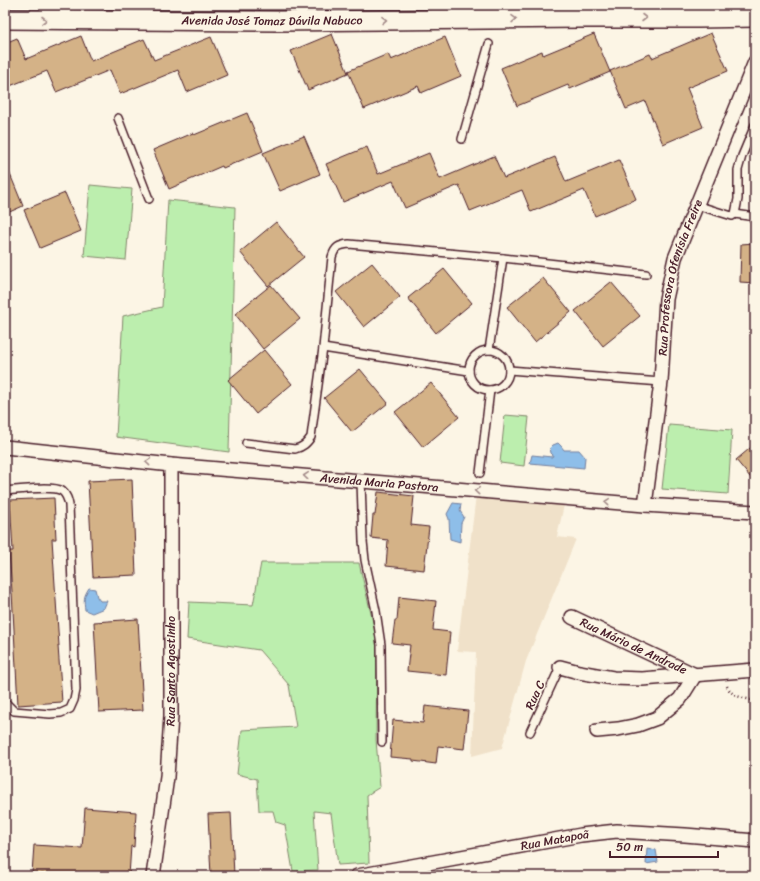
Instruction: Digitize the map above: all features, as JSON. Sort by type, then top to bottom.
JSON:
[{"type":"main road","name":"Avenida José Tomaz Dávila Nabuco","points":[[5,19],[277,22],[580,12],[699,18],[755,16]]},
{"type":"street","name":"Rua Professora Ofenísia Freire","points":[[646,505],[661,382],[666,299],[675,258],[755,62]]},
{"type":"street","name":"Avenida Maria Pastora","points":[[5,447],[171,465],[646,505],[755,512]]},
{"type":"street","name":"Rua Santo Agostinho","points":[[154,876],[167,777],[172,716],[171,465]]},
{"type":"street","name":"Rua Mário de Andrade","points":[[572,617],[695,675],[680,699],[657,718],[638,725],[598,731]]},
{"type":"street","points":[[560,667],[613,678],[642,679],[755,670]]},
{"type":"street","name":"Rua Matapoã","points":[[357,876],[581,835],[616,831],[755,841]]},
{"type":"lane","points":[[462,138],[489,44]]},
{"type":"lane","points":[[118,118],[149,199]]},
{"type":"lane","points":[[735,214],[738,199],[738,170],[742,156],[755,125]]},
{"type":"lane","points":[[696,205],[732,216],[735,214],[755,217]]},
{"type":"lane","points":[[246,443],[295,449],[302,448],[307,444],[311,437],[323,348],[332,257],[334,250],[341,245],[349,244],[503,258],[646,274]]},
{"type":"lane","points":[[489,350],[503,258]]},
{"type":"lane","points":[[323,348],[469,371]]},
{"type":"lane","points":[[489,350],[497,352],[503,356],[508,362],[509,370],[508,378],[504,384],[497,389],[490,390],[482,389],[476,385],[471,378],[469,371],[471,363],[475,357],[481,352],[489,350]]},
{"type":"lane","points":[[509,370],[661,382]]},
{"type":"lane","points":[[480,473],[490,390]]},
{"type":"lane","points":[[361,481],[365,560],[376,611],[381,646],[382,742]]},
{"type":"lane","points":[[5,491],[51,488],[61,491],[67,496],[69,505],[76,690],[70,709],[61,713],[50,714],[14,711],[5,702]]},
{"type":"lane","name":"Rua C","points":[[530,732],[560,667]]},
{"type":"path","points":[[723,673],[729,690],[736,695],[755,701]]},
{"type":"shaded area","points":[[476,495],[564,505],[557,537],[576,539],[526,661],[502,748],[472,756],[476,652],[457,651]]},
{"type":"green space","points":[[90,185],[132,189],[126,260],[84,256]]},
{"type":"green space","points":[[168,200],[235,207],[229,452],[116,437],[123,316],[162,307]]},
{"type":"green space","points":[[505,415],[529,417],[524,466],[500,463]]},
{"type":"green space","points":[[669,425],[732,430],[728,494],[662,489]]},
{"type":"green space","points":[[261,563],[359,563],[377,639],[376,740],[380,787],[367,795],[369,863],[338,865],[331,813],[314,811],[318,870],[293,871],[285,825],[276,822],[273,811],[259,811],[257,779],[237,774],[242,730],[296,727],[289,685],[259,650],[187,639],[189,602],[253,605]]},
{"type":"water","points":[[558,443],[564,450],[579,450],[585,457],[584,468],[530,463],[532,455],[552,457],[553,455],[550,448]]},
{"type":"water","points":[[453,503],[461,504],[460,511],[464,517],[461,523],[460,542],[450,539],[449,519],[447,514]]},
{"type":"water","points":[[89,588],[95,589],[97,597],[100,601],[107,601],[104,608],[92,613],[85,610],[84,599]]},
{"type":"water","points":[[647,848],[656,850],[658,862],[646,864]]},
{"type":"building","points":[[711,33],[728,71],[687,88],[703,127],[663,144],[645,101],[626,109],[610,71],[650,54],[652,58]]},
{"type":"building","points":[[332,34],[348,73],[308,90],[291,51]]},
{"type":"building","points":[[594,34],[610,72],[570,89],[568,85],[517,106],[501,68],[542,51],[543,55]]},
{"type":"building","points":[[81,36],[91,61],[144,39],[154,60],[211,37],[227,75],[187,92],[178,70],[120,94],[110,70],[56,92],[47,71],[5,88],[5,43],[17,38],[26,59]]},
{"type":"building","points":[[445,37],[461,76],[421,93],[418,86],[364,109],[348,71],[388,54],[391,60]]},
{"type":"building","points":[[247,113],[263,151],[223,168],[222,166],[169,189],[153,150]]},
{"type":"building","points":[[304,136],[320,174],[280,191],[263,153]]},
{"type":"building","points":[[367,147],[378,174],[429,153],[440,179],[494,156],[504,178],[555,157],[566,182],[619,160],[636,199],[595,216],[584,190],[531,212],[522,190],[470,211],[459,185],[405,208],[393,181],[343,202],[326,164]]},
{"type":"building","points":[[5,162],[23,206],[5,214]]},
{"type":"building","points":[[65,193],[81,231],[40,248],[24,210]]},
{"type":"building","points":[[276,222],[304,257],[268,286],[240,252]]},
{"type":"building","points":[[755,243],[755,283],[740,282],[741,244]]},
{"type":"building","points":[[372,263],[400,297],[364,327],[336,292]]},
{"type":"building","points":[[444,269],[472,303],[436,333],[408,298]]},
{"type":"building","points":[[543,278],[571,312],[535,342],[507,307]]},
{"type":"building","points":[[611,282],[640,316],[603,346],[575,311]]},
{"type":"building","points":[[271,285],[300,319],[263,349],[235,314]]},
{"type":"building","points":[[264,350],[292,384],[256,414],[228,380]]},
{"type":"building","points":[[360,369],[388,403],[352,432],[324,398]]},
{"type":"building","points":[[431,383],[459,417],[423,447],[395,412]]},
{"type":"building","points":[[755,444],[755,483],[736,460]]},
{"type":"building","points":[[132,479],[136,575],[93,577],[88,481]]},
{"type":"building","points":[[378,492],[414,496],[411,525],[429,527],[424,570],[386,566],[388,540],[371,538],[373,515],[375,515]]},
{"type":"building","points":[[54,498],[56,539],[52,539],[62,702],[18,705],[9,551],[13,551],[10,500]]},
{"type":"building","points":[[399,597],[436,601],[433,630],[450,632],[446,675],[407,671],[410,645],[392,643],[395,620],[397,620]]},
{"type":"building","points":[[138,619],[143,710],[99,712],[94,622]]},
{"type":"building","points":[[425,706],[468,711],[464,749],[438,746],[436,764],[413,761],[413,759],[390,757],[393,720],[423,723]]},
{"type":"building","points":[[85,808],[136,812],[134,847],[131,846],[129,876],[73,876],[32,873],[34,845],[82,848]]},
{"type":"building","points":[[231,813],[234,875],[211,876],[208,814]]}]
